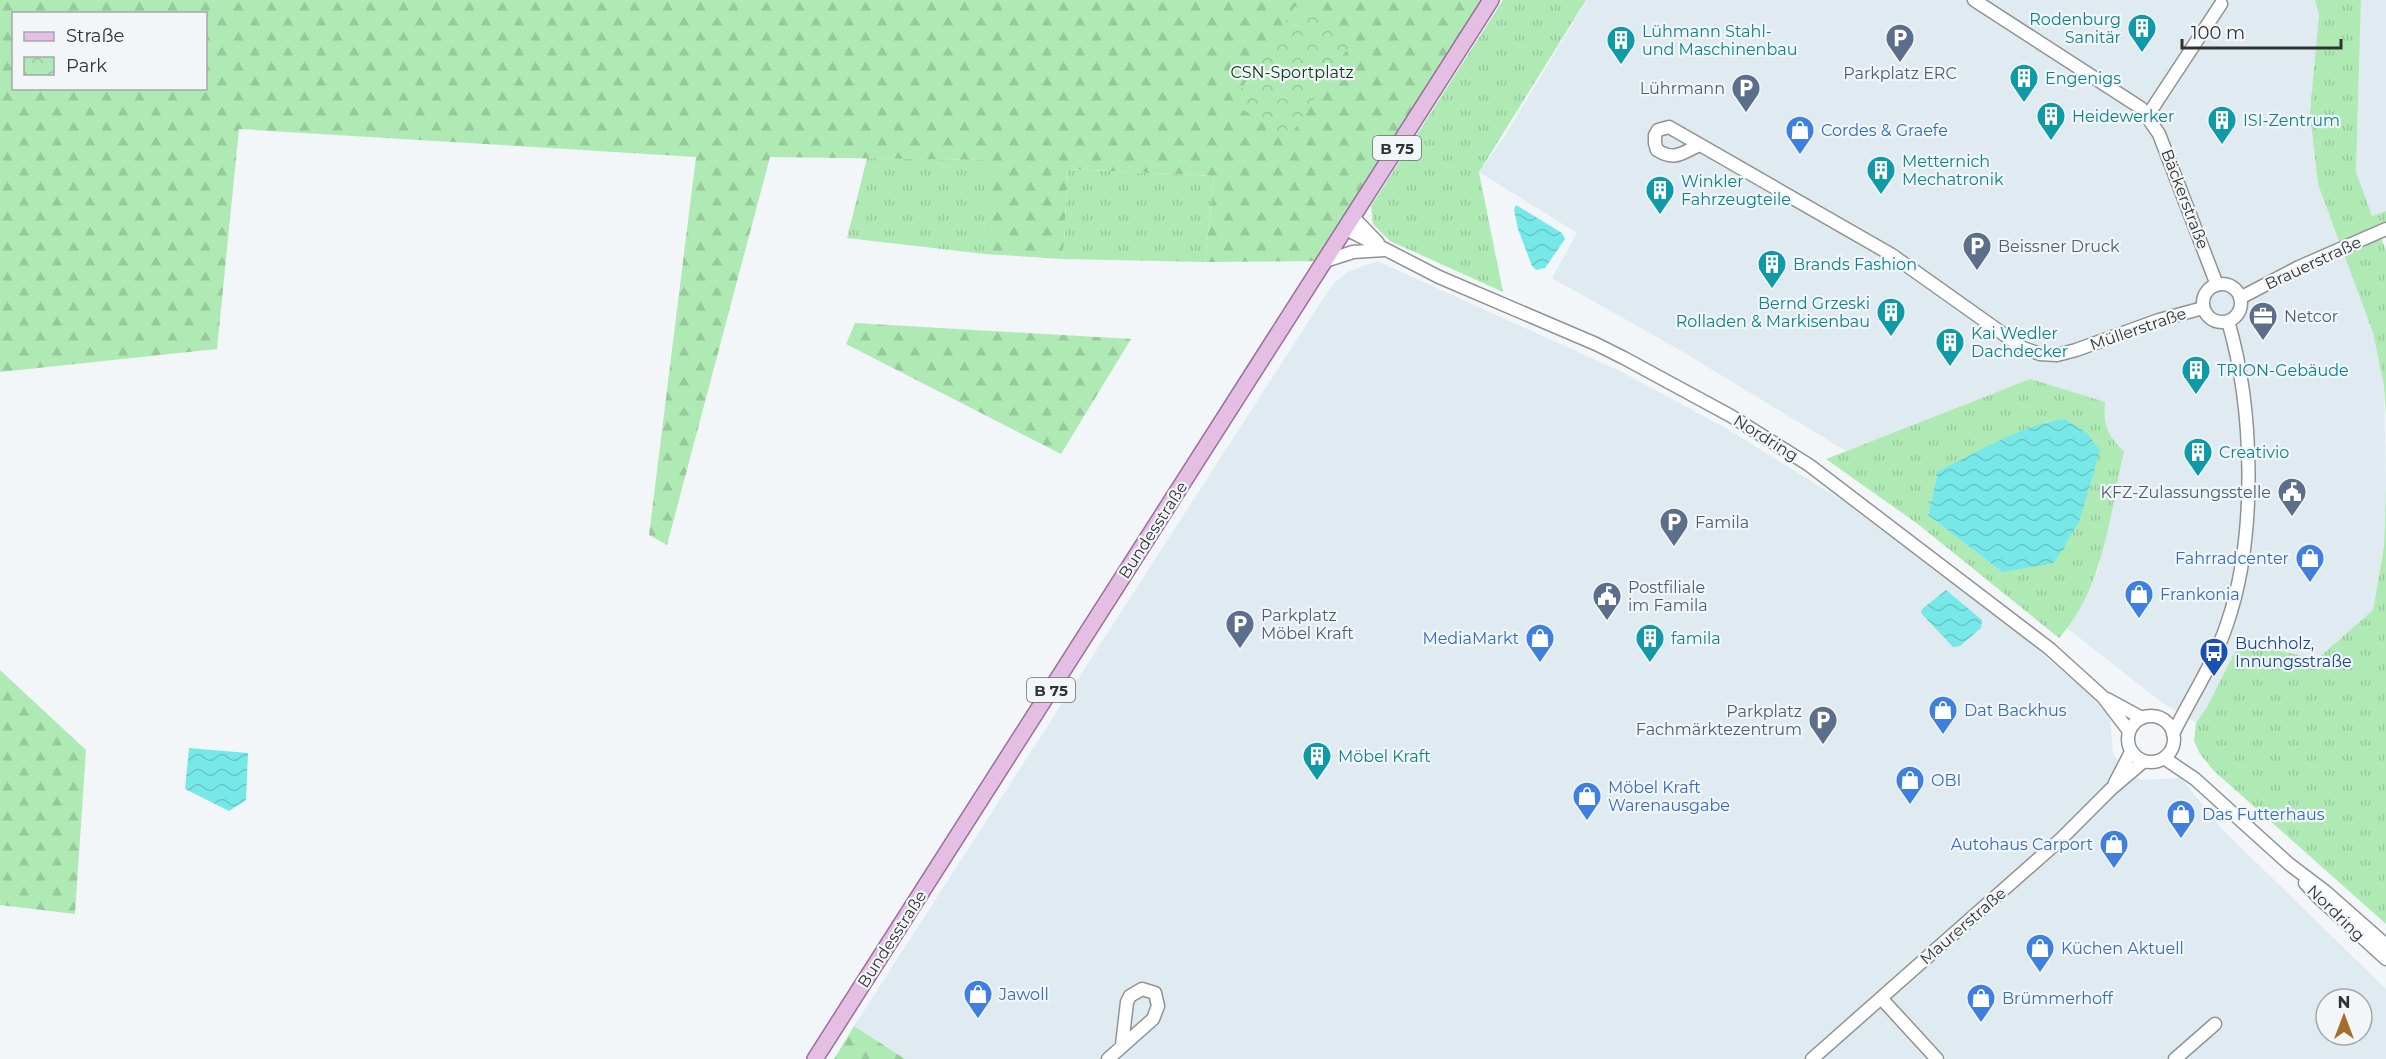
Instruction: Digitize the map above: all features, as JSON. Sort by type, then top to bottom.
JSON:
[{"type":"main road","name":"Bundesstraße","points":[[815,1059],[1491,0]]},
{"type":"street","name":"Bäckerstraße","points":[[1974,0],[2071,61],[2148,115],[2159,134],[2217,285]]},
{"type":"street","points":[[2148,115],[2221,4]]},
{"type":"street","name":"Müllerstraße","points":[[1701,145],[1892,255],[2023,348],[2040,354],[2057,354],[2076,350],[2158,320],[2203,308]]},
{"type":"street","name":"Nordring","points":[[1349,223],[1385,250],[1439,277],[1596,344],[1675,384],[1792,454],[2050,649],[2103,697],[2129,731]]},
{"type":"street","name":"Brauerstraße","points":[[2240,298],[2299,267],[2386,229]]},
{"type":"street","points":[[1325,261],[1353,252],[1385,250]]},
{"type":"street","points":[[2217,285],[2231,287],[2240,298],[2239,312],[2228,321],[2212,320],[2203,308],[2206,293],[2217,285]]},
{"type":"street","points":[[2142,718],[2129,731],[2131,752],[2144,761],[2158,761],[2168,753],[2173,734],[2206,673],[2237,594],[2249,498],[2243,402],[2228,321]]},
{"type":"street","name":"Nordring","points":[[2103,697],[2142,718],[2157,717],[2164,721]]},
{"type":"street","points":[[2173,734],[2164,721],[2190,699]]},
{"type":"street","name":"Maurerstraße","points":[[2111,789],[2131,752]]},
{"type":"street","name":"Nordring","points":[[2168,753],[2289,864],[2326,891],[2386,945]]},
{"type":"street","name":"Maurerstraße","points":[[1812,1059],[2061,839],[2111,789],[2144,761]]},
{"type":"street","name":"Nordring","points":[[2289,864],[2320,899],[2386,959]]},
{"type":"street","points":[[1881,998],[1937,1059]]},
{"type":"street","points":[[2175,1059],[2215,1024]]},
{"type":"street","points":[[1108,1059],[1122,1044]]},
{"type":"shaded area","points":[[1587,0],[2315,0],[2319,14],[2310,113],[2349,268],[2373,333],[2384,386],[2386,486],[2384,547],[2373,610],[2317,659],[2240,642],[2207,707],[2196,723],[2161,702],[2067,628],[2098,570],[2124,451],[2110,439],[2103,420],[2030,379],[1846,451],[1678,349],[1552,278],[1577,233],[1479,172],[1504,137]]},
{"type":"shaded area","points":[[2361,0],[2386,0],[2386,211],[2372,216],[2356,172]]},
{"type":"shaded area","points":[[1377,261],[1620,371],[1731,431],[1843,501],[2027,641],[2091,695],[2110,718],[2113,755],[2140,780],[2181,778],[2222,829],[2386,989],[2386,1059],[905,1059],[854,1026],[1334,283],[1348,272]]},
{"type":"green space","points":[[0,0],[1491,0],[1325,261],[1205,262],[1214,176],[1068,169],[1063,259],[985,254],[987,160],[770,157],[667,545],[649,535],[696,157],[239,129],[217,349],[0,372]]},
{"type":"green space","points":[[1503,0],[1586,0],[1479,172],[1503,292],[1390,241],[1373,224],[1371,206]]},
{"type":"green space","points":[[2315,0],[2361,0],[2356,172],[2372,216],[2386,211],[2386,229],[2379,232],[2386,251],[2386,418],[2384,386],[2373,333],[2318,184],[2310,113],[2319,14]]},
{"type":"green space","name":"CSN-Sportplatz","points":[[1295,6],[1353,40],[1289,138],[1232,103]]},
{"type":"green space","points":[[867,158],[988,160],[985,254],[847,238]]},
{"type":"green space","points":[[1068,169],[1214,176],[1205,262],[1063,259]]},
{"type":"green space","points":[[855,323],[1131,339],[1061,454],[846,344]]},
{"type":"green space","points":[[2030,379],[2105,402],[2107,429],[2124,451],[2096,573],[2074,618],[2059,638],[1919,525],[1826,459]],"holes":[[[2049,421],[2002,572],[1928,515],[1938,471]]]},
{"type":"green space","points":[[2386,486],[2386,924],[2214,771],[2200,754],[2194,741],[2196,723],[2207,707],[2240,642],[2317,659],[2373,610],[2384,547]]},
{"type":"green space","points":[[0,670],[86,750],[75,914],[0,905]]},
{"type":"green space","points":[[854,1026],[905,1059],[834,1059]]},
{"type":"water","points":[[1516,205],[1562,233],[1565,239],[1545,268],[1536,270],[1532,266],[1518,229],[1514,210]]},
{"type":"water","points":[[2065,419],[2088,434],[2100,451],[2079,522],[2054,563],[2002,572],[1928,515],[1938,471],[2017,433]]},
{"type":"water","points":[[1946,590],[1982,620],[1981,628],[1960,646],[1953,647],[1921,613],[1922,609]]},
{"type":"water","points":[[189,748],[248,753],[246,800],[229,811],[185,789]]},
{"type":"place","name":"Rodenburg Sanitär","points":[[2142,54]]},
{"type":"place","name":"Parkplatz ERC","points":[[1900,64]]},
{"type":"place","name":"Lühmann Stahl- und Maschinenbau","points":[[1621,66]]},
{"type":"place","name":"Engenigs","points":[[2024,104]]},
{"type":"place","name":"Lührmann","points":[[1746,114]]},
{"type":"place","name":"Heidewerker","points":[[2051,142]]},
{"type":"place","name":"ISI-Zentrum","points":[[2222,146]]},
{"type":"place","name":"Cordes & Graefe","points":[[1800,156]]},
{"type":"place","name":"Metternich Mechatronik","points":[[1881,196]]},
{"type":"place","name":"Winkler Fahrzeugteile","points":[[1660,216]]},
{"type":"place","name":"Beissner Druck","points":[[1977,272]]},
{"type":"place","name":"Brands Fashion","points":[[1772,290]]},
{"type":"place","name":"Bernd Grzeski Rolladen & Markisenbau","points":[[1891,338]]},
{"type":"place","name":"Netcor","points":[[2263,342]]},
{"type":"place","name":"Kai Wedler Dachdecker","points":[[1950,368]]},
{"type":"place","name":"TRION-Gebäude","points":[[2196,396]]},
{"type":"place","name":"Creativio","points":[[2198,478]]},
{"type":"place","name":"KFZ-Zulassungsstelle","points":[[2292,518]]},
{"type":"place","name":"Famila","points":[[1674,548]]},
{"type":"place","name":"Fahrradcenter","points":[[2310,584]]},
{"type":"place","name":"Frankonia","points":[[2139,620]]},
{"type":"place","name":"Postfiliale im Famila","points":[[1607,622]]},
{"type":"place","name":"Parkplatz Möbel Kraft","points":[[1240,650]]},
{"type":"place","name":"MediaMarkt","points":[[1540,664]]},
{"type":"place","name":"famila","points":[[1650,664]]},
{"type":"place","name":"Buchholz, Innungsstraße","points":[[2214,678]]},
{"type":"place","name":"Dat Backhus","points":[[1943,736]]},
{"type":"place","name":"Parkplatz Fachmärktezentrum","points":[[1823,746]]},
{"type":"place","name":"Möbel Kraft","points":[[1317,782]]},
{"type":"place","name":"OBI","points":[[1910,806]]},
{"type":"place","name":"Möbel Kraft Warenausgabe","points":[[1587,822]]},
{"type":"place","name":"Das Futterhaus","points":[[2181,840]]},
{"type":"place","name":"Autohaus Carport","points":[[2114,870]]},
{"type":"place","name":"Küchen Aktuell","points":[[2040,974]]},
{"type":"place","name":"Jawoll","points":[[978,1020]]},
{"type":"place","name":"Brümmerhoff","points":[[1981,1024]]}]
